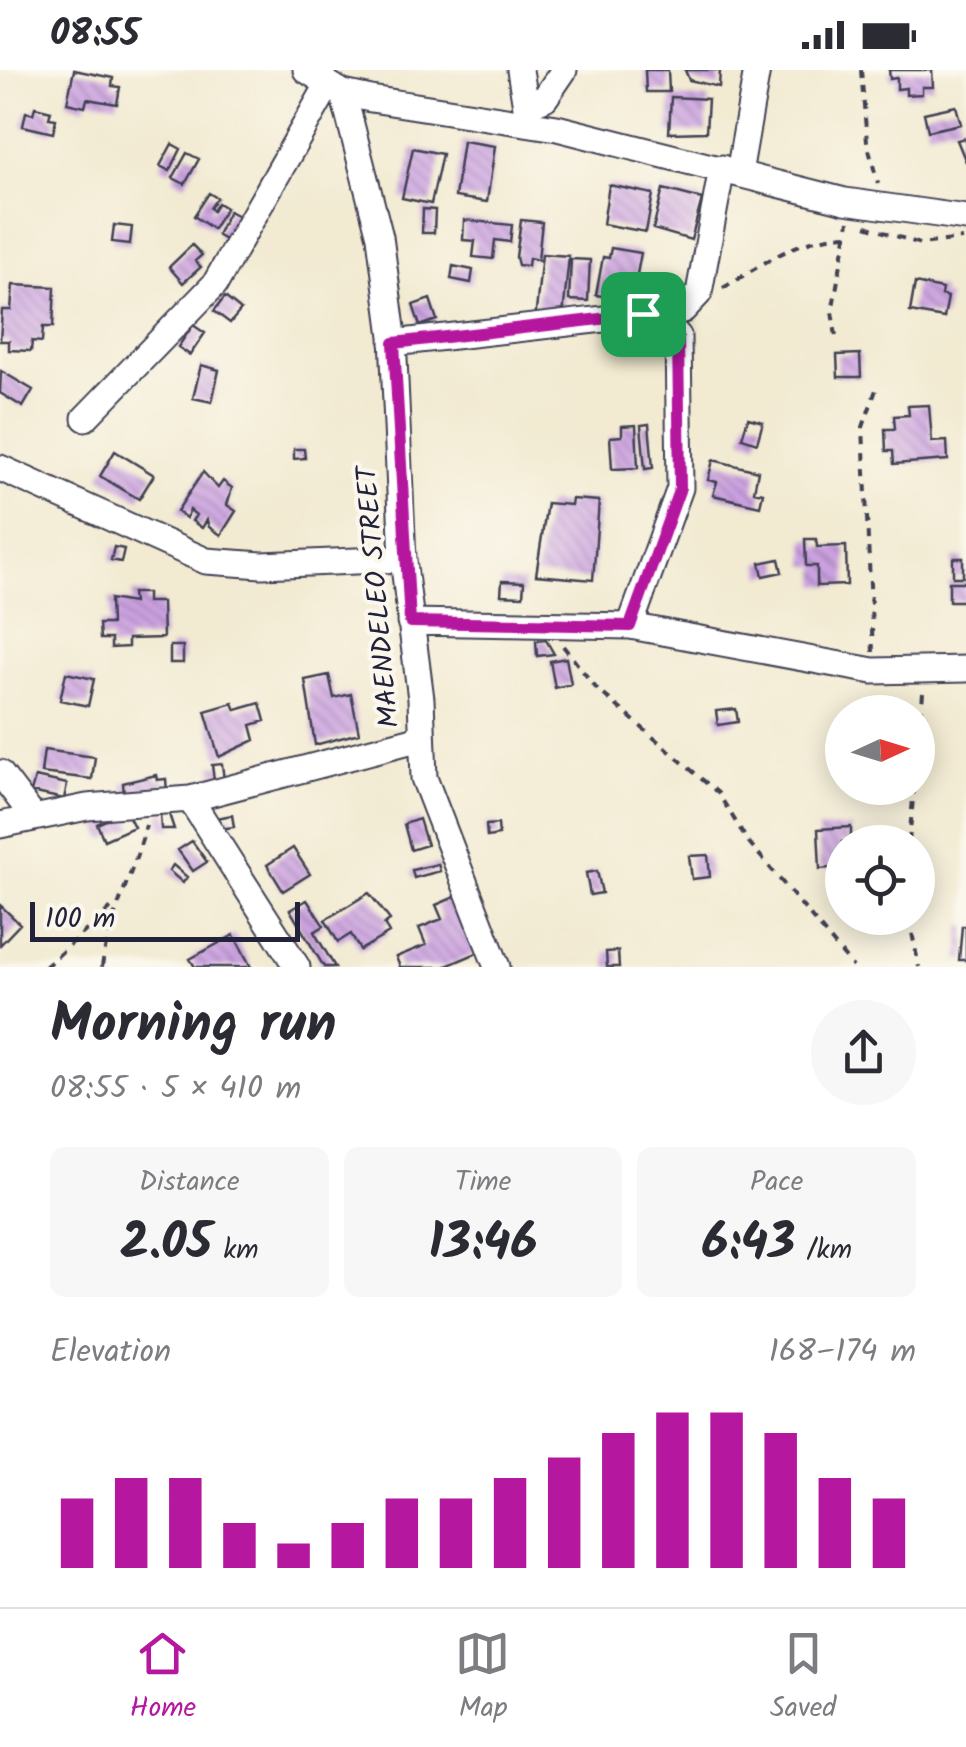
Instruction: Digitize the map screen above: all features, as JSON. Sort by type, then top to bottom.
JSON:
[{"type":"street","points":[[306,70],[336,89],[528,115],[884,208],[966,218]]},
{"type":"street","points":[[520,70],[528,115]]},
{"type":"street","points":[[528,115],[564,70]]},
{"type":"street","points":[[394,343],[682,310],[699,293],[757,70]]},
{"type":"street","points":[[85,418],[215,284],[336,89]]},
{"type":"street","name":"MAENDELEO STREET","points":[[336,89],[380,236],[394,343],[404,558],[424,778],[497,967]]},
{"type":"street","points":[[630,626],[675,503],[682,464],[678,336],[666,323],[643,314]]},
{"type":"street","points":[[0,468],[206,561],[262,565],[404,558]]},
{"type":"street","points":[[410,622],[630,626],[873,672],[966,669]]},
{"type":"street","points":[[0,825],[11,825],[32,815],[190,798],[422,738]]},
{"type":"street","points":[[0,773],[32,815]]},
{"type":"street","points":[[190,798],[297,967]]},
{"type":"path","points":[[861,70],[867,142],[884,208]]},
{"type":"path","points":[[836,336],[832,312],[849,235],[849,216],[920,244],[940,245],[966,236]]},
{"type":"path","points":[[699,293],[722,288],[773,254],[811,238],[849,235]]},
{"type":"path","points":[[873,672],[862,428],[878,384]]},
{"type":"path","points":[[548,627],[596,688],[718,793],[747,840],[853,967]]},
{"type":"path","points":[[922,695],[924,673]]},
{"type":"path","points":[[102,967],[110,918],[131,877],[152,801]]},
{"type":"path","points":[[45,967],[117,902]]},
{"type":"path","points":[[912,935],[919,967]]},
{"type":"building","points":[[74,70],[113,78],[112,86],[120,87],[117,104],[87,99],[85,107],[67,103]]},
{"type":"building","points":[[645,70],[668,70],[669,92],[646,92]]},
{"type":"building","points":[[685,70],[720,70],[719,87],[689,80]]},
{"type":"building","points":[[889,70],[932,70],[933,87],[922,87],[922,94],[906,95],[906,88],[897,89],[897,78],[890,79]]},
{"type":"building","points":[[671,97],[708,99],[706,132],[669,133]]},
{"type":"building","points":[[956,106],[961,124],[928,131],[924,113]]},
{"type":"building","points":[[35,107],[51,111],[49,118],[56,119],[53,133],[23,126],[26,112],[33,114]]},
{"type":"building","points":[[957,140],[966,140],[966,162]]},
{"type":"building","points":[[463,141],[495,146],[487,202],[455,197]]},
{"type":"building","points":[[172,144],[181,149],[170,171],[160,166]]},
{"type":"building","points":[[413,148],[442,154],[431,204],[402,198]]},
{"type":"building","points":[[187,153],[199,159],[185,184],[173,178]]},
{"type":"building","points":[[609,185],[653,194],[646,232],[603,224]]},
{"type":"building","points":[[663,189],[702,199],[691,240],[653,229]]},
{"type":"building","points":[[209,193],[217,198],[210,208],[213,211],[218,203],[226,208],[213,229],[194,216]]},
{"type":"building","points":[[423,209],[435,210],[434,233],[422,233]]},
{"type":"building","points":[[229,211],[248,221],[235,246],[217,235]]},
{"type":"building","points":[[464,220],[512,225],[510,242],[495,240],[493,259],[473,257],[475,241],[463,240]]},
{"type":"building","points":[[521,220],[542,222],[538,260],[529,258],[528,266],[518,265],[516,257]]},
{"type":"building","points":[[114,225],[132,227],[130,244],[112,242]]},
{"type":"building","points":[[192,245],[202,255],[195,261],[201,267],[183,283],[169,267]]},
{"type":"building","points":[[611,248],[641,253],[632,301],[596,295],[603,257],[609,258]]},
{"type":"building","points":[[542,254],[569,256],[563,316],[535,321]]},
{"type":"building","points":[[571,259],[590,260],[588,301],[569,300]]},
{"type":"building","points":[[453,266],[473,270],[471,283],[451,279]]},
{"type":"building","points":[[915,283],[942,289],[941,295],[948,297],[944,318],[910,312]]},
{"type":"building","points":[[13,285],[55,287],[53,327],[43,327],[42,342],[32,341],[31,351],[9,350],[9,341],[0,341],[2,310],[11,310]]},
{"type":"building","points":[[225,297],[241,310],[230,323],[214,311]]},
{"type":"building","points":[[430,299],[437,320],[420,326],[413,305]]},
{"type":"building","points":[[193,325],[205,333],[190,355],[178,347]]},
{"type":"building","points":[[860,354],[861,377],[838,377],[837,355]]},
{"type":"building","points":[[201,365],[219,370],[212,402],[193,398]]},
{"type":"building","points":[[1,371],[33,390],[23,407],[0,393]]},
{"type":"building","points":[[929,405],[932,442],[947,441],[948,460],[894,464],[893,451],[886,451],[885,429],[895,429],[894,416],[909,415],[908,406]]},
{"type":"building","points":[[748,418],[763,422],[757,443],[742,438]]},
{"type":"building","points":[[649,424],[653,468],[645,469],[641,425]]},
{"type":"building","points":[[636,425],[638,468],[612,469],[610,437],[622,436],[622,426]]},
{"type":"building","points":[[294,449],[304,449],[305,458],[294,459]]},
{"type":"building","points":[[115,451],[154,475],[139,499],[100,476]]},
{"type":"building","points":[[713,460],[758,471],[754,491],[763,493],[760,506],[713,495],[717,482],[708,480]]},
{"type":"building","points":[[203,472],[218,488],[223,481],[232,488],[227,505],[236,511],[221,535],[209,527],[207,520],[202,528],[192,521],[196,515],[190,510],[186,518],[177,511]]},
{"type":"building","points":[[572,499],[599,501],[593,580],[536,575],[547,503],[571,505]]},
{"type":"building","points":[[805,539],[816,539],[817,547],[846,546],[847,585],[817,586],[817,566],[806,566]]},
{"type":"building","points":[[114,547],[124,549],[121,562],[111,560]]},
{"type":"building","points":[[953,558],[963,558],[963,577],[953,577]]},
{"type":"building","points":[[779,559],[782,572],[763,576],[760,563]]},
{"type":"building","points":[[502,581],[524,582],[523,596],[501,595]]},
{"type":"building","points":[[949,582],[966,582],[966,601],[949,601]]},
{"type":"building","points":[[132,593],[147,593],[147,602],[162,602],[163,638],[128,639],[128,647],[111,648],[111,639],[100,639],[99,624],[111,624],[110,599],[133,603]]},
{"type":"building","points":[[546,640],[554,654],[537,656],[536,641]]},
{"type":"building","points":[[170,646],[183,646],[183,663],[170,663]]},
{"type":"building","points":[[566,658],[571,684],[555,688],[550,661]]},
{"type":"building","points":[[66,673],[94,679],[88,706],[60,700]]},
{"type":"building","points":[[329,675],[334,698],[351,694],[359,733],[315,745],[305,680]]},
{"type":"building","points":[[233,703],[236,710],[260,703],[265,721],[251,725],[255,740],[219,757],[205,711]]},
{"type":"building","points":[[736,709],[738,722],[718,725],[716,711]]},
{"type":"building","points":[[44,750],[95,757],[92,779],[41,773]]},
{"type":"building","points":[[222,764],[224,780],[214,781],[212,765]]},
{"type":"building","points":[[156,775],[157,780],[166,779],[167,792],[124,795],[123,783]]},
{"type":"building","points":[[35,777],[67,784],[64,799],[31,792]]},
{"type":"building","points":[[126,811],[134,827],[104,840],[97,824]]},
{"type":"building","points":[[168,811],[174,829],[161,829],[160,812]]},
{"type":"building","points":[[232,815],[234,827],[219,829],[217,818]]},
{"type":"building","points":[[419,819],[427,845],[411,850],[404,824]]},
{"type":"building","points":[[498,824],[499,835],[487,837],[486,825]]},
{"type":"building","points":[[818,829],[825,829],[825,869],[820,869]]},
{"type":"building","points":[[192,841],[207,862],[193,871],[178,850]]},
{"type":"building","points":[[293,848],[310,874],[283,891],[267,865]]},
{"type":"building","points":[[708,855],[710,877],[692,879],[689,856]]},
{"type":"building","points":[[438,864],[440,871],[414,878],[412,870]]},
{"type":"building","points":[[173,865],[187,877],[183,883],[169,871]]},
{"type":"building","points":[[597,871],[602,893],[590,895],[586,873]]},
{"type":"building","points":[[369,893],[390,920],[384,924],[389,933],[360,950],[351,934],[338,942],[325,920]]},
{"type":"building","points":[[462,894],[484,950],[444,967],[400,967],[396,957],[426,945],[419,928],[442,919],[436,905]]},
{"type":"building","points":[[307,900],[324,926],[314,932],[335,967],[324,967],[290,910]]},
{"type":"building","points":[[0,905],[20,924],[0,945]]},
{"type":"building","points":[[962,926],[966,926],[966,960],[959,960]]},
{"type":"building","points":[[234,935],[251,967],[195,967],[190,959]]},
{"type":"building","points":[[618,951],[619,967],[607,967],[606,952]]},
{"type":"route","points":[[643,314],[666,323],[678,336],[682,464],[680,488],[630,626],[410,622],[397,460],[394,343],[643,314]]}]
